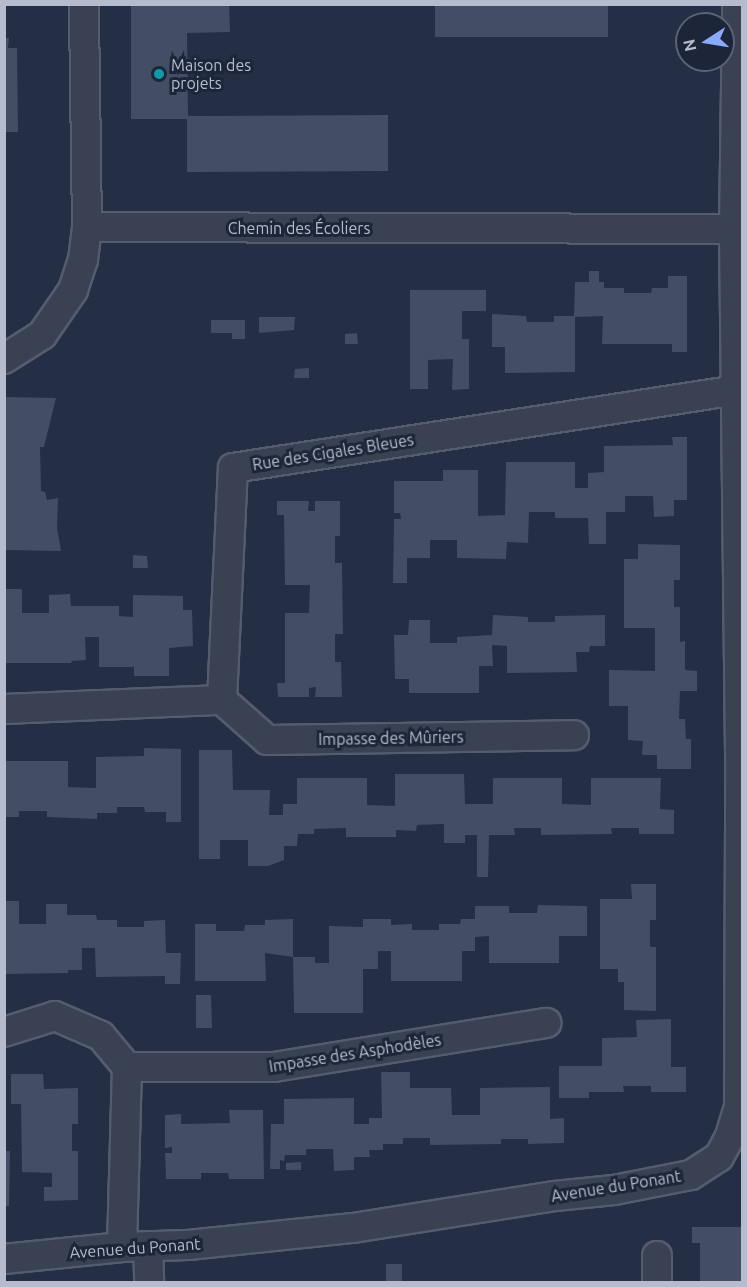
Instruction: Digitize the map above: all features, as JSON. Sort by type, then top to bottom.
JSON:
[{"type":"street","points":[[4,359],[42,335],[74,290],[83,260],[87,226],[84,4]]},
{"type":"street","name":"Avenue du Ponant","points":[[4,1259],[135,1247],[188,1245],[353,1228],[555,1196],[614,1190],[691,1175],[719,1156],[730,1136],[739,1107],[741,753],[734,229],[737,4]]},
{"type":"street","name":"Chemin des Écoliers","points":[[87,226],[734,229]]},
{"type":"street","name":"Rue des Cigales Bleues","points":[[222,700],[233,468],[736,390]]},
{"type":"street","points":[[4,709],[222,700]]},
{"type":"street","name":"Impasse des Mûriers","points":[[222,700],[267,740],[574,735]]},
{"type":"street","points":[[4,1032],[56,1016],[101,1036],[127,1067],[135,1247],[148,1282]]},
{"type":"street","name":"Impasse des Asphodèles","points":[[127,1067],[274,1067],[546,1023]]},
{"type":"building","name":"Maison des projets","points":[[131,4],[229,4],[230,32],[187,33],[188,116],[388,115],[388,171],[187,172],[187,119],[131,119]]},
{"type":"building","points":[[435,4],[608,4],[608,37],[435,37]]},
{"type":"building","points":[[4,38],[9,38],[8,48],[17,48],[18,132],[4,132]]},
{"type":"building","points":[[589,271],[599,271],[599,282],[604,282],[604,288],[624,288],[624,293],[651,293],[652,288],[668,288],[668,276],[687,276],[687,352],[672,352],[672,344],[602,344],[603,316],[575,317],[575,372],[505,373],[505,347],[492,347],[492,314],[526,316],[527,322],[554,322],[554,316],[574,316],[575,282],[589,282]]},
{"type":"building","points":[[410,290],[486,290],[486,311],[462,311],[462,339],[469,339],[469,389],[452,390],[453,359],[428,360],[428,389],[410,389]]},
{"type":"building","points":[[259,317],[295,317],[294,330],[259,333]]},
{"type":"building","points":[[211,320],[245,320],[245,339],[232,339],[232,333],[211,333]]},
{"type":"building","points":[[357,333],[358,344],[345,344],[345,334]]},
{"type":"building","points":[[309,368],[309,378],[294,378],[295,369]]},
{"type":"building","points":[[4,397],[56,398],[44,447],[40,447],[41,491],[45,492],[47,500],[58,498],[57,528],[61,551],[4,550]]},
{"type":"building","points":[[672,437],[687,437],[687,500],[674,500],[674,516],[654,517],[653,496],[625,496],[625,512],[606,512],[606,544],[589,544],[588,518],[555,518],[555,512],[529,512],[528,543],[507,542],[506,559],[457,558],[457,540],[430,540],[430,558],[407,558],[407,583],[393,583],[394,519],[401,519],[400,513],[394,513],[394,481],[443,481],[443,470],[478,470],[478,516],[505,515],[506,462],[575,462],[575,488],[588,488],[588,473],[604,472],[604,446],[673,445]]},
{"type":"building","points":[[277,501],[309,501],[308,511],[315,511],[315,501],[340,501],[340,536],[335,536],[335,563],[342,563],[343,634],[335,634],[335,662],[341,662],[342,697],[315,697],[316,687],[309,688],[309,697],[278,697],[277,683],[285,683],[285,613],[309,613],[310,585],[285,585],[284,515],[277,515]]},
{"type":"building","points":[[638,544],[680,545],[680,580],[674,580],[674,607],[680,607],[680,642],[685,641],[685,670],[697,671],[697,691],[680,691],[679,719],[685,719],[686,739],[691,739],[691,769],[657,769],[657,755],[642,755],[643,741],[628,740],[628,706],[609,706],[609,670],[655,671],[655,628],[624,628],[624,559],[638,559]]},
{"type":"building","points":[[133,555],[147,556],[148,568],[133,568]]},
{"type":"building","points":[[4,589],[22,589],[22,613],[49,613],[49,595],[70,594],[71,606],[119,606],[119,616],[133,617],[133,595],[183,596],[183,610],[192,610],[193,646],[169,648],[169,676],[134,676],[134,667],[99,667],[99,637],[85,637],[86,660],[71,663],[4,663]]},
{"type":"building","points":[[493,615],[528,617],[528,622],[555,622],[555,616],[605,615],[605,646],[590,646],[589,652],[576,652],[577,672],[507,673],[507,646],[492,645],[493,666],[479,666],[479,693],[409,693],[409,679],[395,679],[394,635],[408,635],[409,620],[430,620],[430,643],[457,643],[457,637],[492,635]]},
{"type":"building","points":[[144,748],[181,749],[181,822],[166,822],[166,812],[145,812],[144,807],[117,807],[117,813],[97,813],[97,819],[47,817],[47,811],[19,811],[19,817],[4,817],[4,761],[68,761],[68,787],[96,788],[96,757],[144,756]]},
{"type":"building","points":[[199,750],[232,750],[233,790],[270,790],[269,815],[283,815],[283,804],[297,804],[297,778],[367,778],[367,805],[395,806],[395,774],[464,774],[465,804],[493,804],[493,778],[562,778],[562,804],[591,805],[591,778],[661,778],[660,809],[674,810],[674,834],[639,834],[639,828],[611,828],[612,834],[541,835],[541,828],[514,828],[515,835],[489,835],[488,877],[477,877],[477,835],[465,835],[465,843],[444,843],[444,824],[417,825],[416,831],[396,830],[396,837],[346,837],[346,828],[314,829],[314,834],[298,834],[297,846],[284,846],[284,860],[268,866],[248,866],[248,840],[220,840],[220,859],[199,859]]},
{"type":"building","points":[[631,884],[656,884],[656,920],[650,920],[650,947],[656,947],[656,1011],[624,1010],[624,982],[618,982],[618,969],[600,969],[600,899],[632,899]]},
{"type":"building","points":[[4,901],[19,901],[19,924],[46,924],[46,904],[67,904],[67,915],[96,915],[97,920],[117,920],[117,927],[144,927],[144,921],[165,920],[166,953],[181,953],[180,984],[165,984],[165,976],[96,977],[95,948],[82,948],[82,970],[68,970],[68,973],[4,974]]},
{"type":"building","points":[[538,905],[587,906],[587,936],[559,936],[559,963],[489,963],[489,936],[475,937],[475,951],[462,951],[462,981],[391,981],[391,951],[378,951],[378,969],[363,969],[363,1013],[294,1013],[293,957],[315,957],[315,963],[329,963],[329,926],[363,927],[363,919],[391,919],[391,925],[412,924],[412,930],[439,930],[439,924],[460,924],[461,919],[475,919],[475,906],[509,906],[509,913],[537,913]]},
{"type":"building","points":[[293,919],[293,957],[265,953],[266,981],[195,981],[195,924],[216,924],[216,931],[244,931],[245,925],[265,925],[265,920]]},
{"type":"building","points":[[196,995],[211,995],[212,1028],[196,1028]]},
{"type":"building","points":[[671,1019],[671,1067],[686,1067],[686,1092],[651,1092],[651,1086],[623,1086],[624,1092],[589,1092],[589,1098],[559,1098],[559,1066],[602,1066],[602,1038],[637,1037],[636,1020]]},
{"type":"building","points":[[381,1072],[410,1072],[410,1088],[451,1088],[452,1115],[480,1115],[480,1088],[550,1087],[550,1119],[564,1118],[564,1143],[528,1144],[528,1139],[501,1139],[501,1144],[430,1145],[430,1138],[403,1138],[403,1144],[383,1144],[383,1150],[369,1150],[370,1157],[354,1157],[354,1170],[334,1171],[333,1149],[306,1149],[306,1155],[285,1155],[284,1161],[280,1160],[280,1169],[270,1169],[271,1124],[284,1124],[284,1099],[354,1098],[354,1124],[369,1124],[369,1118],[382,1118]]},
{"type":"building","points":[[11,1074],[43,1074],[44,1089],[78,1088],[78,1124],[72,1124],[72,1151],[78,1151],[78,1200],[44,1201],[44,1187],[52,1187],[52,1173],[22,1172],[21,1104],[11,1104]]},
{"type":"building","points":[[229,1110],[263,1110],[264,1179],[229,1179],[228,1173],[201,1173],[201,1179],[166,1179],[165,1153],[172,1153],[172,1147],[165,1148],[165,1115],[181,1114],[181,1124],[230,1123]]},
{"type":"building","points":[[4,1151],[10,1151],[9,1206],[4,1206]]},
{"type":"building","points":[[301,1162],[301,1170],[286,1170],[286,1163]]},
{"type":"building","points":[[692,1227],[742,1227],[742,1282],[700,1282],[700,1243],[692,1243]]},
{"type":"building","points":[[386,1264],[402,1264],[402,1282],[386,1282]]},
{"type":"place","name":"Maison des projets","points":[[159,74]]}]
